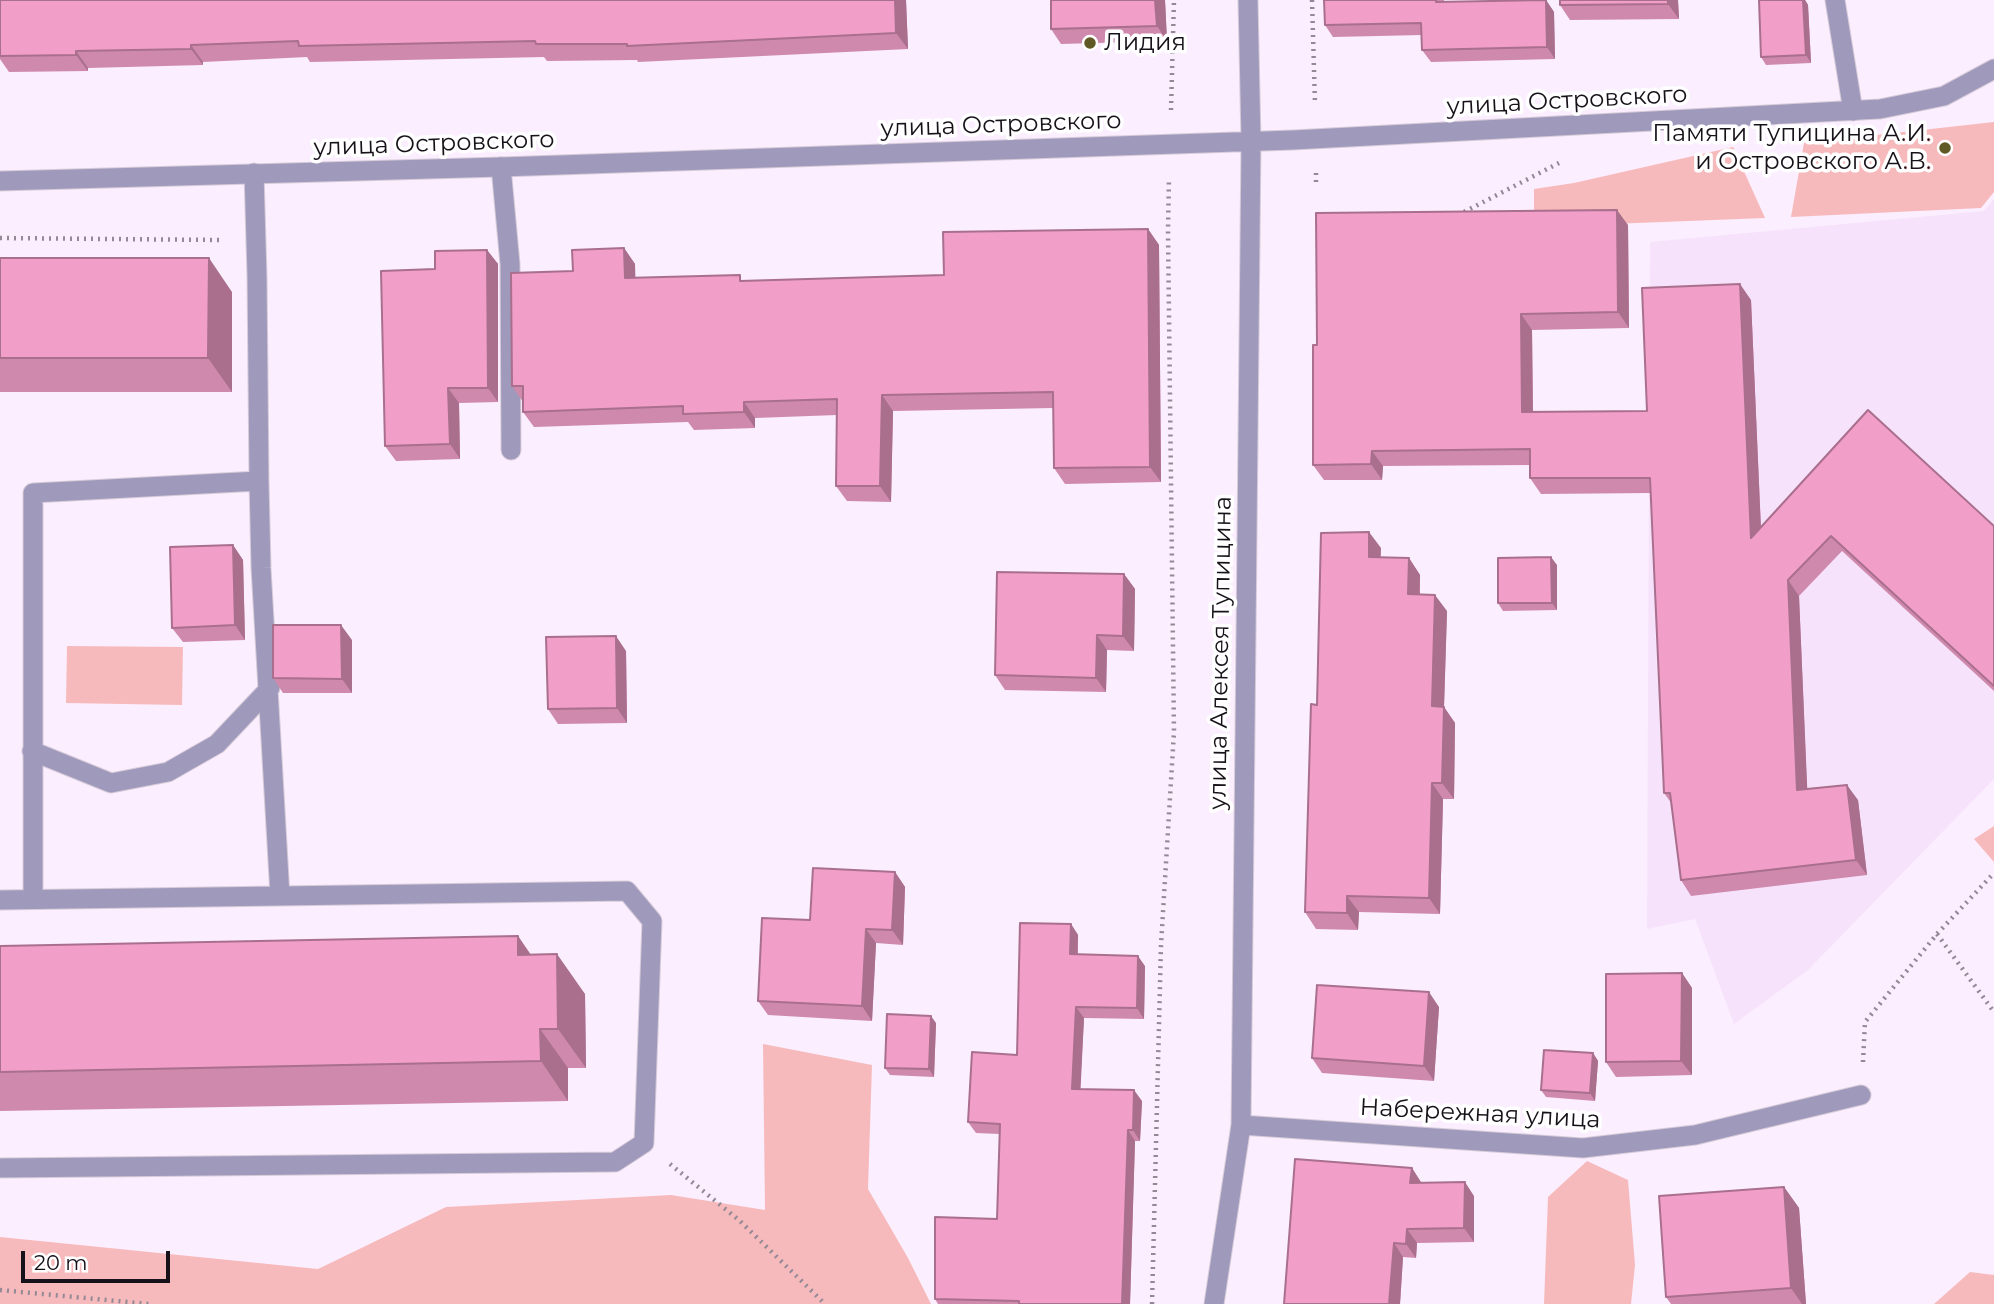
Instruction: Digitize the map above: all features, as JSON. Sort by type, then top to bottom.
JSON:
[{"type":"street","name":"улица Алексея Тупицина","points":[[1214,1304],[1241,1125],[1251,141],[1248,0]]},
{"type":"street","points":[[1835,0],[1853,111]]},
{"type":"street","name":"улица Островского","points":[[0,181],[1317,139],[1853,111],[1880,109],[1944,96],[1994,68]]},
{"type":"street","points":[[501,167],[510,264],[511,450]]},
{"type":"street","points":[[254,173],[261,568],[280,896]]},
{"type":"street","points":[[33,900],[33,493],[259,481]]},
{"type":"street","points":[[32,751],[111,783],[169,772],[217,744],[270,688]]},
{"type":"street","points":[[0,900],[627,891],[653,921],[644,1143],[615,1162],[0,1168]]},
{"type":"street","name":"Набережная улица","points":[[1241,1125],[1583,1148],[1695,1135],[1861,1096]]},
{"type":"path","points":[[1152,1304],[1161,945],[1174,732],[1168,231],[1174,0]]},
{"type":"path","points":[[1312,0],[1316,183]]},
{"type":"path","points":[[1454,213],[1468,212],[1561,162]]},
{"type":"path","points":[[0,238],[255,240]]},
{"type":"path","points":[[1861,1096],[1865,1022],[1937,934],[1994,873]]},
{"type":"path","points":[[1937,934],[1994,1012]]},
{"type":"path","points":[[644,1143],[740,1221],[825,1304]]},
{"type":"path","points":[[0,1290],[149,1304]]},
{"type":"shaded area","points":[[1994,122],[1994,192],[1981,208],[1791,217],[1804,143]]},
{"type":"shaded area","points":[[1733,147],[1765,218],[1534,227],[1534,189],[1574,183]]},
{"type":"shaded area","points":[[1994,199],[1994,779],[1808,970],[1734,1024],[1695,919],[1647,929],[1650,242],[1984,211]]},
{"type":"shaded area","points":[[67,646],[183,647],[182,705],[66,703]]},
{"type":"shaded area","points":[[1994,826],[1994,862],[1974,839]]},
{"type":"shaded area","points":[[763,1044],[872,1065],[868,1189],[931,1304],[0,1304],[0,1237],[318,1269],[446,1207],[671,1195],[765,1210]]},
{"type":"shaded area","points":[[1587,1161],[1628,1180],[1635,1265],[1631,1304],[1544,1304],[1548,1197]]},
{"type":"shaded area","points":[[1970,1272],[1994,1275],[1994,1304],[1934,1304]]},
{"type":"building","points":[[0,0],[895,0],[896,33],[627,46],[536,44],[535,41],[299,46],[298,41],[191,45],[191,49],[76,51],[76,55],[0,56]]},
{"type":"building","points":[[1051,0],[1155,0],[1157,26],[1051,29]]},
{"type":"building","points":[[1324,0],[1546,0],[1547,47],[1422,50],[1421,23],[1325,25]]},
{"type":"building","points":[[1560,0],[1668,0],[1668,4],[1560,5]]},
{"type":"building","points":[[1759,0],[1803,0],[1806,55],[1761,57]]},
{"type":"building","points":[[1617,210],[1618,312],[1521,314],[1522,412],[1647,411],[1642,288],[1740,284],[1751,538],[1868,410],[1994,526],[1994,686],[1831,536],[1788,580],[1797,790],[1847,785],[1856,860],[1681,880],[1670,793],[1664,793],[1650,478],[1530,478],[1530,449],[1372,451],[1371,464],[1313,465],[1313,345],[1317,345],[1316,213]]},
{"type":"building","points":[[1148,229],[1150,467],[1054,468],[1053,392],[882,395],[880,486],[836,486],[837,399],[744,402],[744,412],[683,414],[683,406],[523,412],[523,386],[512,386],[511,273],[573,271],[572,250],[624,248],[625,278],[740,275],[740,281],[944,275],[943,232]]},
{"type":"building","points":[[487,250],[488,388],[448,388],[450,444],[385,446],[381,271],[435,269],[435,251]]},
{"type":"building","points":[[0,258],[209,258],[208,358],[0,358]]},
{"type":"building","points":[[1369,532],[1369,557],[1409,558],[1408,594],[1435,595],[1432,706],[1444,707],[1442,783],[1432,783],[1429,898],[1347,896],[1347,913],[1305,912],[1311,704],[1317,705],[1321,533]]},
{"type":"building","points":[[233,545],[235,625],[172,628],[170,547]]},
{"type":"building","points":[[1551,557],[1552,603],[1498,603],[1498,558]]},
{"type":"building","points":[[997,572],[1124,574],[1123,636],[1097,635],[1096,678],[995,675]]},
{"type":"building","points":[[273,625],[341,625],[342,679],[273,678]]},
{"type":"building","points":[[616,636],[617,708],[548,709],[546,637]]},
{"type":"building","points":[[813,868],[895,872],[892,930],[866,929],[862,1006],[758,1001],[762,918],[810,920]]},
{"type":"building","points":[[1020,923],[1071,924],[1070,954],[1138,956],[1137,1008],[1076,1007],[1072,1089],[1134,1090],[1133,1130],[1128,1130],[1122,1304],[1019,1304],[1019,1301],[935,1299],[935,1217],[997,1219],[1000,1124],[968,1122],[972,1052],[1017,1055]]},
{"type":"building","points":[[518,936],[518,955],[557,954],[558,1029],[540,1029],[541,1061],[0,1072],[0,946]]},
{"type":"building","points":[[1682,973],[1681,1061],[1606,1062],[1606,974]]},
{"type":"building","points":[[1317,985],[1429,992],[1424,1066],[1312,1058]]},
{"type":"building","points":[[887,1014],[931,1016],[929,1069],[885,1068]]},
{"type":"building","points":[[1544,1050],[1593,1053],[1590,1093],[1541,1090]]},
{"type":"building","points":[[1295,1159],[1412,1168],[1410,1183],[1465,1182],[1464,1228],[1407,1229],[1406,1244],[1394,1243],[1389,1304],[1284,1304]]},
{"type":"building","points":[[1784,1187],[1791,1288],[1666,1297],[1659,1196]]},
{"type":"place","name":"Лидия","points":[[1090,43]]},
{"type":"place","name":"Памяти Тупицина А.И. и Островского А.В.","points":[[1945,148]]}]
